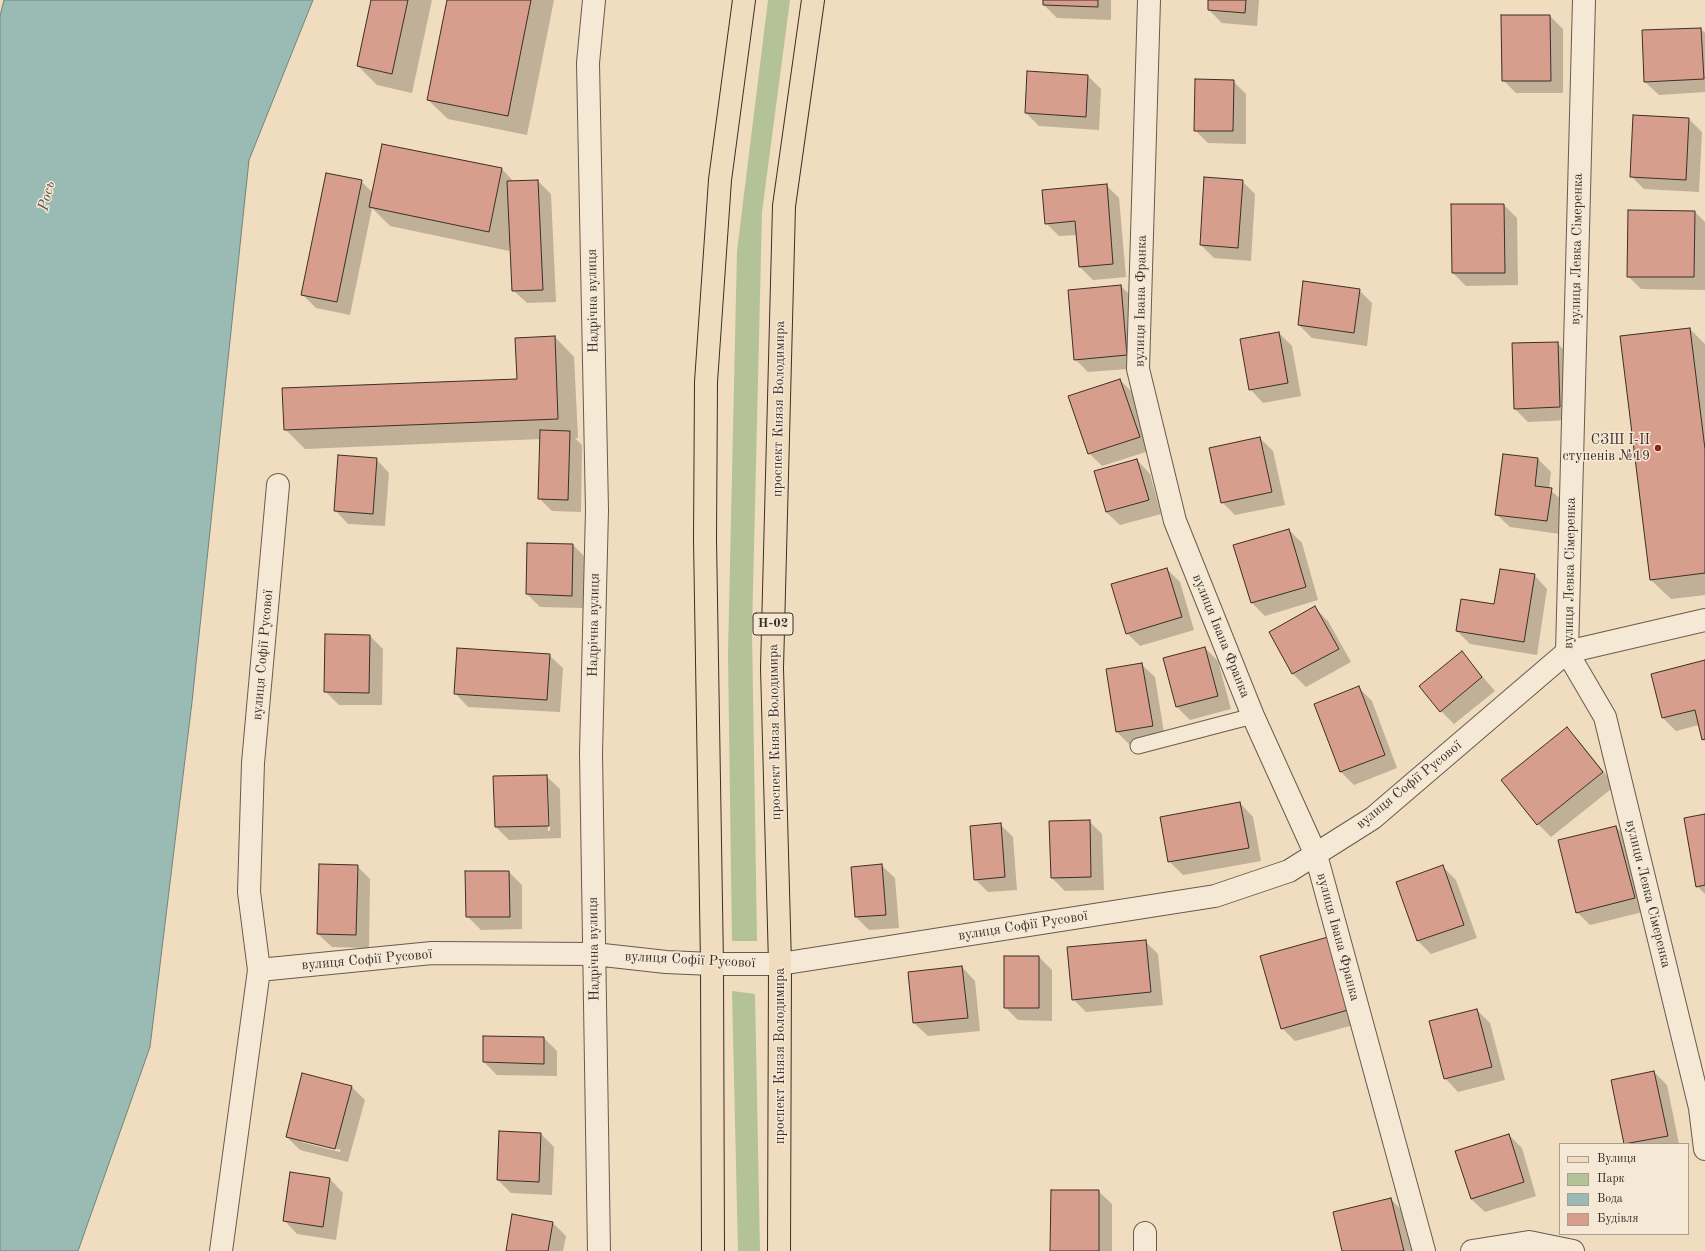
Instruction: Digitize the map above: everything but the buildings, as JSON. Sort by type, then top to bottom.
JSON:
[{"type":"main road","points":[[713,1251],[712,964],[705,539],[706,382],[720,180],[744,0]]},
{"type":"main road","name":"проспект Князя Володимира","points":[[779,1251],[780,964],[772,668],[784,206],[812,0]]},
{"type":"street","name":"Надрічна вулиця","points":[[594,0],[588,63],[597,510],[591,754],[599,1251]]},
{"type":"street","name":"вулиця Івана Франка","points":[[1149,0],[1138,369],[1175,521],[1253,716],[1316,855],[1424,1251]]},
{"type":"street","name":"вулиця Левка Сімеренка","points":[[1584,0],[1567,652],[1605,717],[1700,1108],[1705,1148]]},
{"type":"street","name":"вулиця Софії Русової","points":[[221,1251],[259,970],[249,892],[253,763],[278,485]]},
{"type":"street","name":"вулиця Софії Русової","points":[[259,970],[432,953],[594,954],[666,962],[780,964],[1215,896],[1289,871],[1373,818],[1567,652],[1705,620]]},
{"type":"street","points":[[1472,1251],[1529,1242],[1573,1251]]},
{"type":"lane","points":[[1138,746],[1253,716]]},
{"type":"green space","points":[[768,0],[790,0],[762,212],[752,631],[757,941],[732,941],[728,654],[737,251]]},
{"type":"green space","points":[[732,991],[755,994],[760,1251],[738,1251]]},
{"type":"water","name":"Рось","points":[[4,0],[313,0],[249,160],[192,702],[150,1047],[78,1251],[0,1251],[0,16]]},
{"type":"place","name":"СЗШ I-II ступенів №19","points":[[1658,448]]}]
